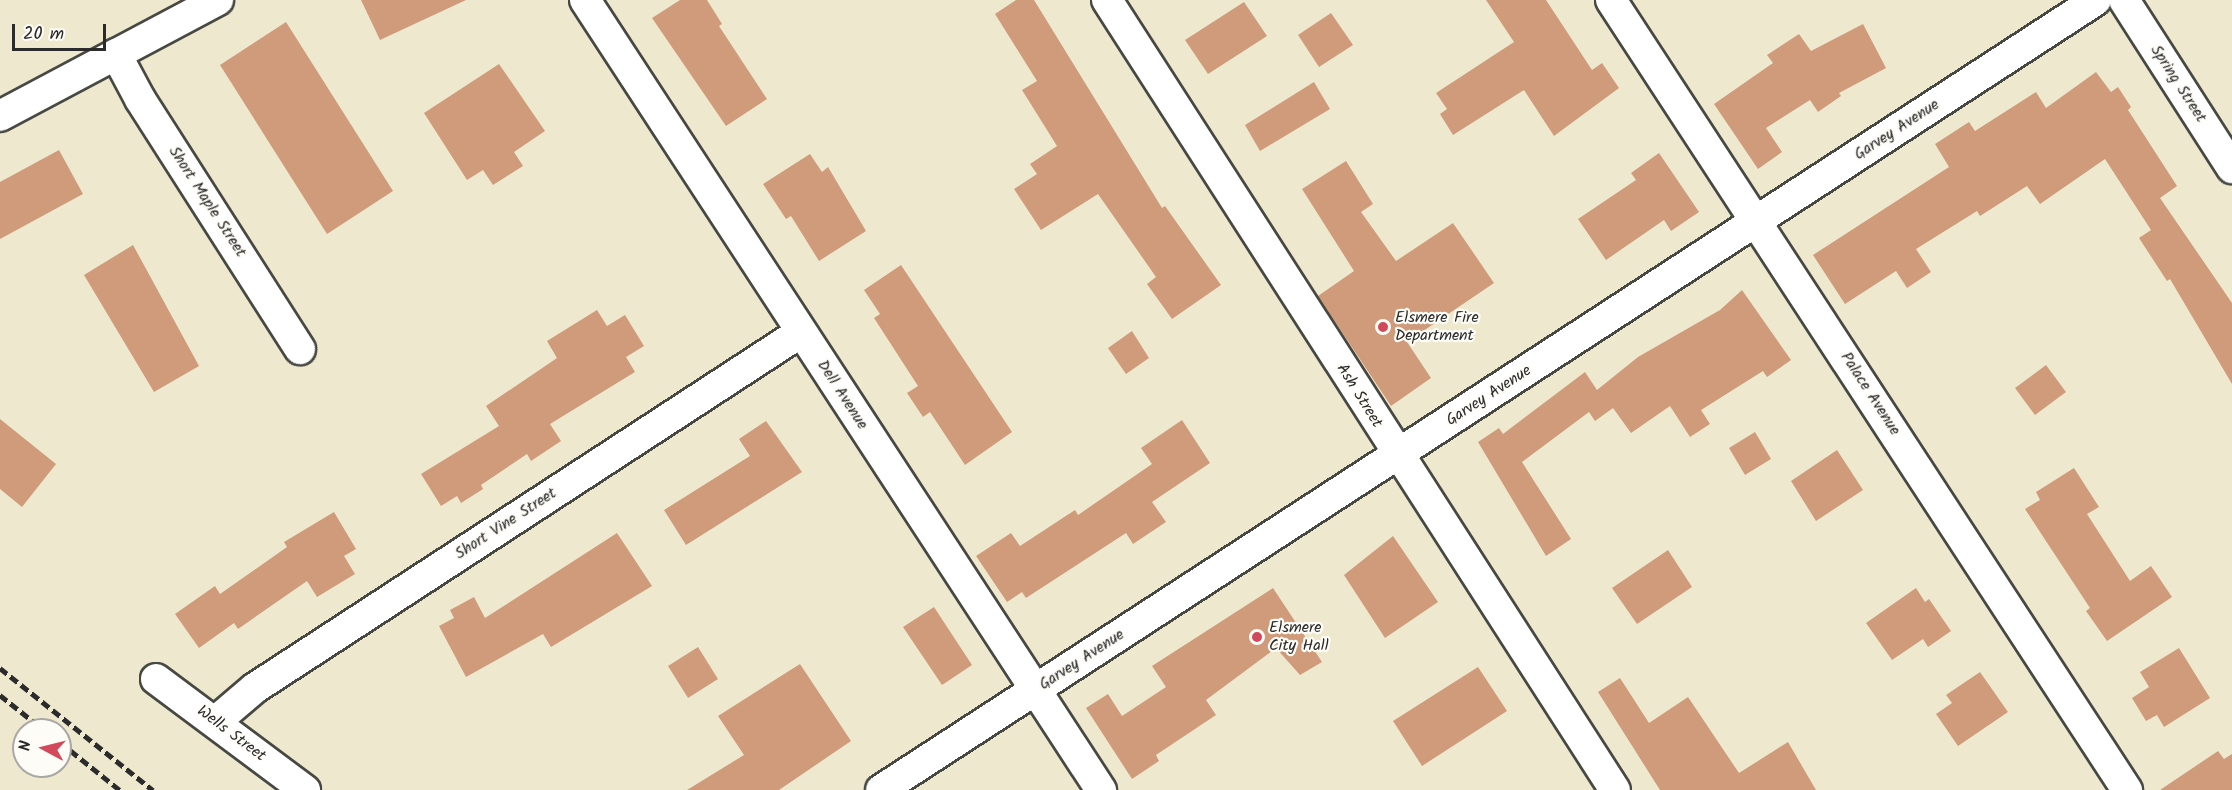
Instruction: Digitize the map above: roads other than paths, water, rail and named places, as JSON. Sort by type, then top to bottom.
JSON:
[{"type":"street","points":[[0,116],[218,0]]},
{"type":"street","name":"Dell Avenue","points":[[585,0],[1101,790]]},
{"type":"street","name":"Ash Street","points":[[1107,0],[1397,456],[1615,790]]},
{"type":"street","name":"Palace Avenue","points":[[1611,0],[2127,790]]},
{"type":"street","name":"Garvey Avenue","points":[[881,790],[2096,0]]},
{"type":"street","name":"Spring Street","points":[[2124,0],[2232,168]]},
{"type":"street","name":"Short Maple Street","points":[[116,54],[140,99],[300,349]]},
{"type":"street","name":"Short Vine Street","points":[[215,722],[255,688],[801,332]]},
{"type":"street","name":"Wells Street","points":[[156,679],[305,790]]},
{"type":"railway","points":[[0,668],[153,790]]},
{"type":"railway","points":[[0,695],[29,718]]},
{"type":"railway","points":[[72,752],[120,790]]},
{"type":"place","name":"Elsmere Fire Department","points":[[1383,327]]},
{"type":"place","name":"Elsmere City Hall","points":[[1257,637]]}]
